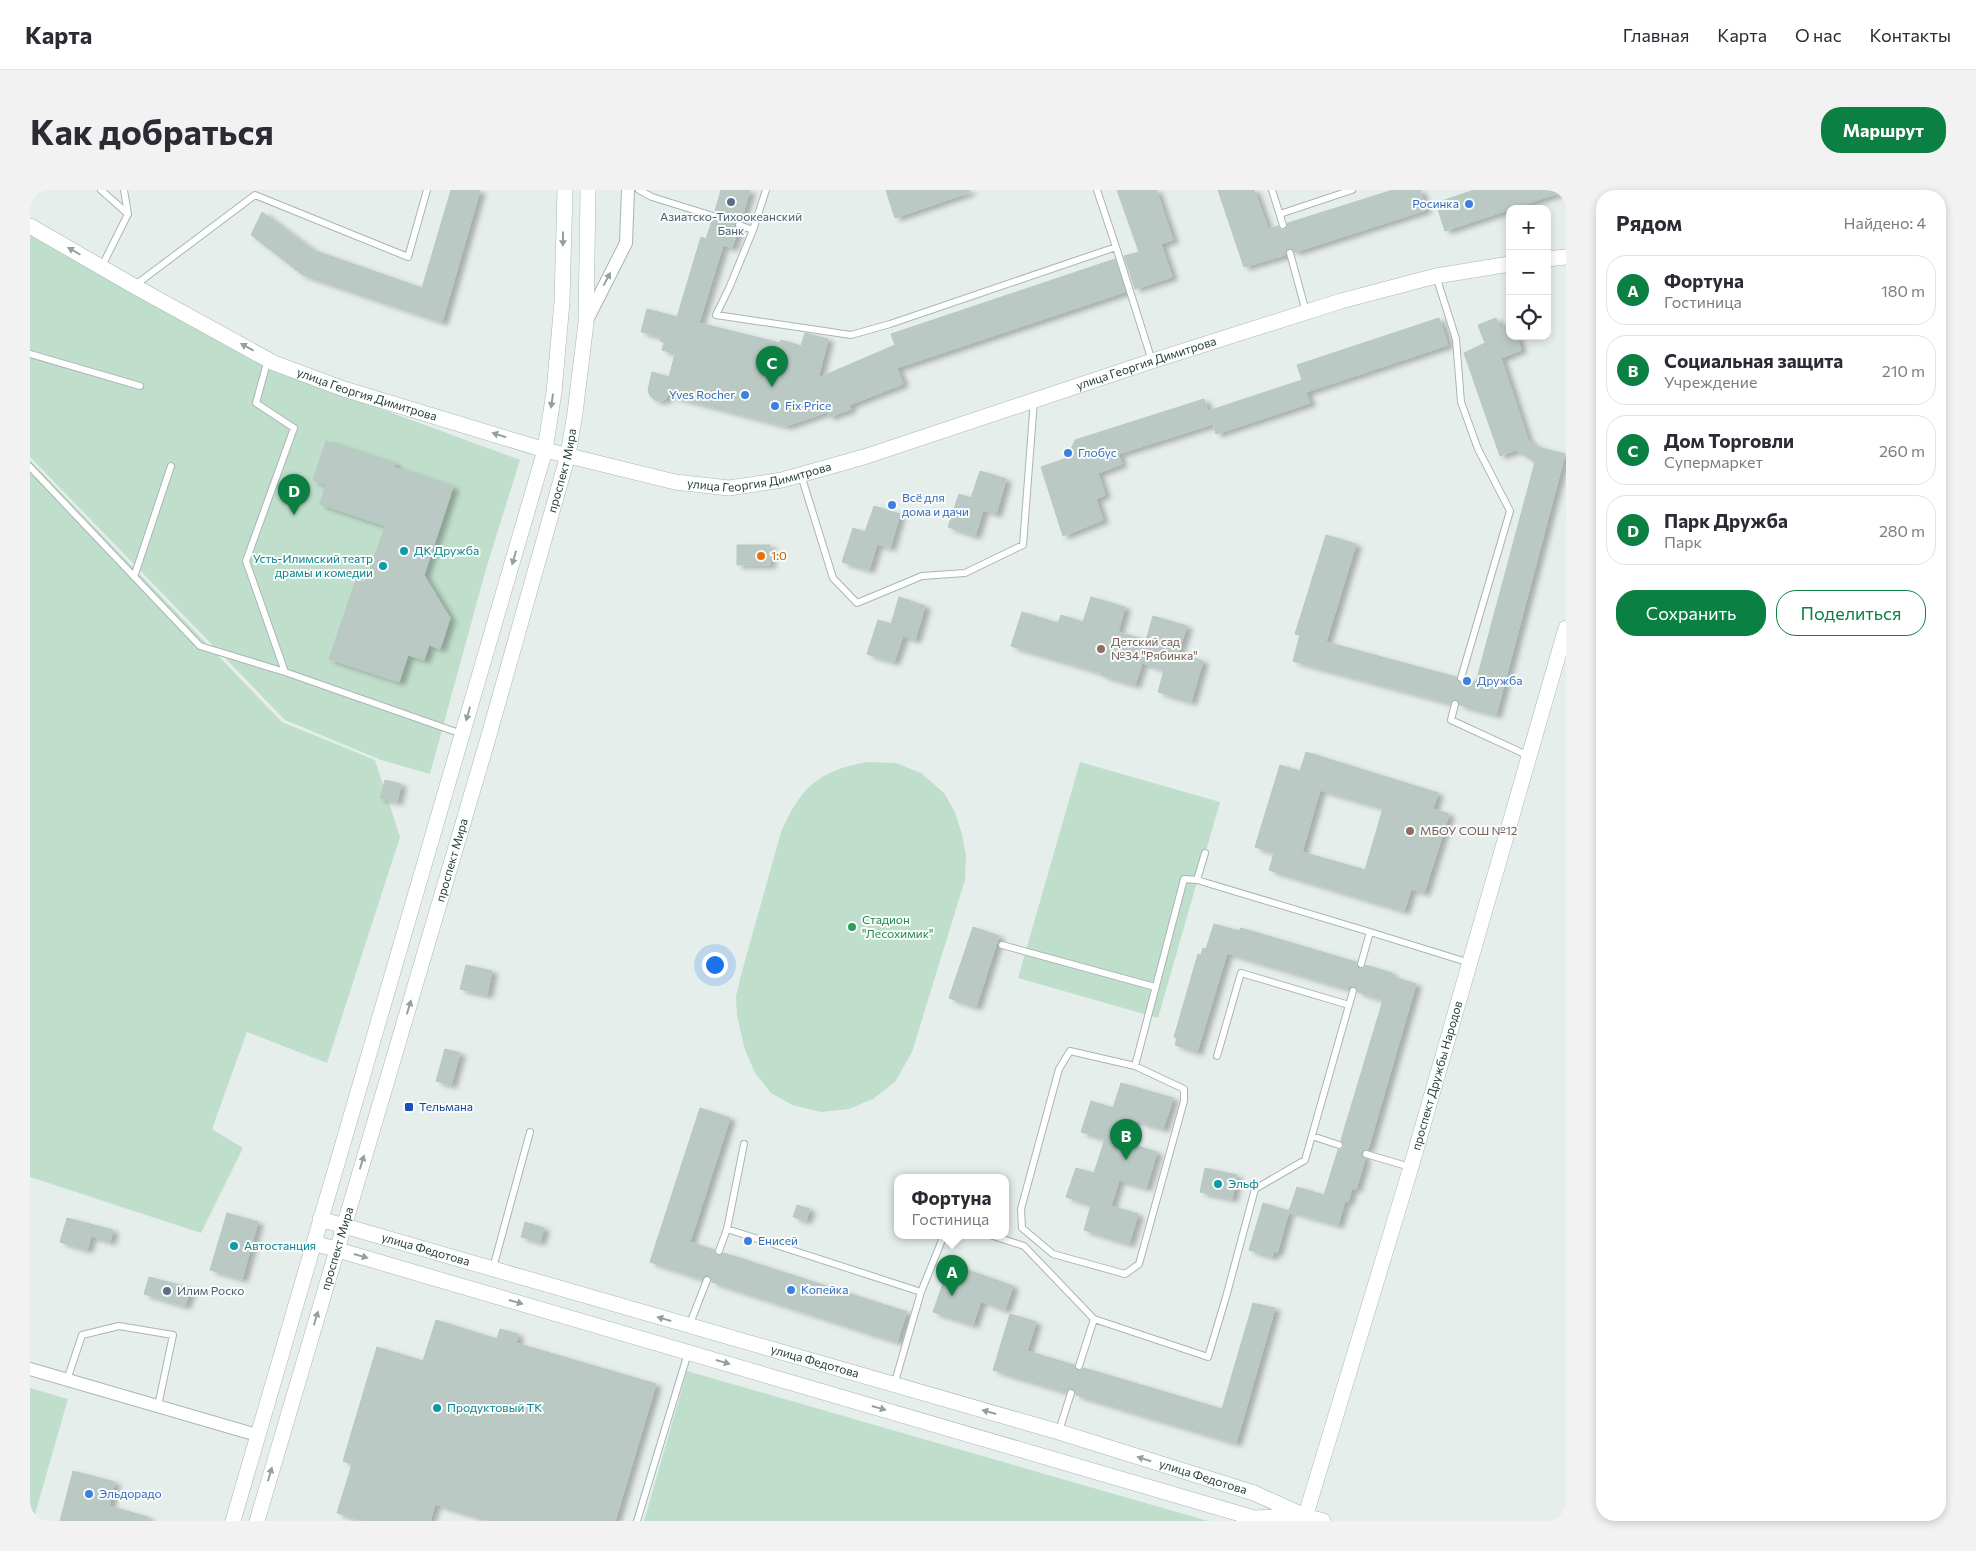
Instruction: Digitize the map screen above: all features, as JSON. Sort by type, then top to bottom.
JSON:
[{"type":"street","name":"проспект Мира","points":[[233,1521],[545,450],[554,392],[562,302],[564,190]]},
{"type":"street","name":"проспект Мира","points":[[257,1521],[487,742],[568,455],[586,323],[588,190]]},
{"type":"street","points":[[586,323],[626,243],[628,190]]},
{"type":"street","name":"улица Георгия Димитрова","points":[[30,226],[134,286],[268,359],[344,388],[545,450],[675,482],[729,488],[782,480],[867,456],[1152,360],[1306,312],[1436,276],[1506,265]]},
{"type":"street","points":[[1551,259],[1566,257]]},
{"type":"street","name":"проспект Дружбы Народов","points":[[1305,1518],[1411,1168],[1566,628]]},
{"type":"street","name":"улица Федотова","points":[[320,1219],[1059,1432],[1254,1493],[1305,1518]]},
{"type":"street","points":[[314,1243],[1254,1518],[1305,1518],[1323,1521]]},
{"type":"street","points":[[30,1369],[258,1435]]},
{"type":"lane","points":[[101,190],[128,214]]},
{"type":"lane","points":[[102,268],[128,214],[124,190]]},
{"type":"lane","points":[[134,286],[254,192],[408,257],[427,190]]},
{"type":"lane","points":[[639,190],[652,197],[713,216]]},
{"type":"lane","points":[[766,190],[730,286],[716,315],[851,334],[890,324],[1116,247]]},
{"type":"lane","points":[[1097,190],[1152,360]]},
{"type":"lane","points":[[1272,190],[1283,225]]},
{"type":"lane","points":[[1280,214],[1352,190]]},
{"type":"lane","points":[[739,225],[752,230]]},
{"type":"lane","points":[[1290,253],[1306,312]]},
{"type":"lane","points":[[1436,276],[1456,339],[1461,402],[1478,449],[1510,511],[1461,678]]},
{"type":"lane","points":[[30,354],[140,386]]},
{"type":"lane","points":[[268,359],[256,403],[294,428],[246,561],[285,672]]},
{"type":"lane","points":[[801,474],[833,578],[857,603],[922,576],[965,573],[1023,545],[1034,400]]},
{"type":"lane","points":[[134,577],[171,466]]},
{"type":"lane","points":[[30,467],[200,646],[285,672],[462,734]]},
{"type":"lane","points":[[1455,704],[1451,720],[1530,756]]},
{"type":"lane","points":[[1197,880],[1205,853]]},
{"type":"lane","points":[[1135,1066],[1184,879],[1197,880],[1470,963]]},
{"type":"lane","points":[[1361,964],[1370,932]]},
{"type":"lane","points":[[1002,945],[1155,987]]},
{"type":"lane","points":[[1217,1056],[1241,973],[1349,1005]]},
{"type":"lane","points":[[1002,1239],[1024,1246],[1094,1319],[1208,1357],[1255,1188],[1305,1160],[1353,990]]},
{"type":"lane","points":[[1070,1051],[1135,1066],[1184,1089],[1184,1101],[1140,1264],[1125,1274],[1053,1254],[1022,1228],[1021,1209],[1059,1069],[1070,1051]]},
{"type":"lane","points":[[492,1269],[530,1132]]},
{"type":"lane","points":[[1312,1136],[1339,1145]]},
{"type":"lane","points":[[719,1251],[727,1229],[744,1144]]},
{"type":"lane","points":[[1366,1154],[1411,1168]]},
{"type":"lane","points":[[727,1229],[921,1292]]},
{"type":"lane","points":[[894,1386],[921,1292],[942,1239]]},
{"type":"lane","points":[[689,1326],[707,1280]]},
{"type":"lane","points":[[1079,1366],[1094,1319]]},
{"type":"lane","points":[[67,1380],[82,1334],[118,1326],[173,1335],[158,1406]]},
{"type":"lane","points":[[637,1521],[688,1352]]},
{"type":"lane","points":[[1059,1432],[1071,1394]]},
{"type":"green space","points":[[30,232],[275,370],[520,460],[486,569],[430,774],[381,760],[285,720],[30,457]]},
{"type":"green space","points":[[30,460],[282,722],[375,760],[400,837],[327,1063],[247,1032],[212,1129],[243,1148],[201,1233],[30,1177]]},
{"type":"green space","name":"Стадион \"Лесохимик\"","points":[[867,762],[896,763],[921,773],[944,793],[955,812],[962,834],[966,856],[965,880],[912,1052],[895,1082],[873,1099],[849,1109],[821,1112],[792,1105],[771,1093],[755,1073],[745,1050],[737,1016],[736,996],[781,832],[788,816],[804,792],[824,776],[836,770]]},
{"type":"green space","points":[[1080,762],[1220,802],[1158,1018],[1018,978]]},
{"type":"green space","points":[[687,1371],[1208,1521],[644,1521]]},
{"type":"green space","points":[[30,1388],[68,1399],[33,1521],[30,1521]]},
{"type":"building","points":[[451,190],[480,190],[442,322],[303,275],[251,235],[262,212],[313,250],[422,288]]},
{"type":"building","points":[[721,190],[750,190],[741,220],[736,221],[734,224],[738,230],[732,248],[723,245],[699,323],[780,343],[781,340],[801,346],[805,333],[828,339],[818,378],[895,345],[891,334],[1115,259],[1125,292],[897,368],[903,384],[849,405],[851,409],[829,417],[827,412],[786,426],[668,395],[666,399],[655,400],[650,396],[648,390],[652,372],[669,377],[675,354],[662,350],[664,342],[660,341],[661,337],[641,332],[647,309],[677,317],[701,237],[706,239],[712,221],[718,218],[718,214],[715,211]]},
{"type":"building","points":[[886,190],[969,190],[970,192],[895,218]]},
{"type":"building","points":[[1117,190],[1156,190],[1173,240],[1161,244],[1172,277],[1135,289],[1124,256],[1139,252]]},
{"type":"building","points":[[1218,190],[1254,190],[1268,229],[1278,226],[1281,230],[1285,230],[1288,223],[1393,190],[1420,190],[1426,210],[1295,252],[1292,248],[1288,248],[1285,255],[1244,267]]},
{"type":"building","points":[[1474,190],[1561,190],[1562,192],[1523,205],[1506,205],[1506,211],[1445,231],[1436,203]]},
{"type":"building","points":[[1439,318],[1448,345],[1306,392],[1310,403],[1216,434],[1213,424],[1118,454],[1122,464],[1098,473],[1105,495],[1096,499],[1103,520],[1063,536],[1041,467],[1067,458],[1075,440],[1204,399],[1208,411],[1302,380],[1297,365]]},
{"type":"building","points":[[1496,318],[1500,327],[1506,325],[1506,340],[1518,340],[1521,350],[1501,358],[1528,440],[1538,447],[1565,454],[1496,715],[1460,705],[1457,699],[1453,699],[1450,703],[1293,661],[1300,635],[1295,634],[1326,535],[1356,544],[1326,642],[1456,677],[1460,683],[1466,679],[1476,682],[1535,462],[1516,450],[1500,456],[1464,353],[1485,343],[1478,325]]},
{"type":"building","name":"ДК Дружба","points":[[326,441],[395,464],[394,467],[453,487],[424,575],[450,618],[440,649],[429,645],[424,660],[408,655],[399,682],[329,659],[356,580],[365,584],[385,526],[320,504],[326,485],[313,480]]},
{"type":"building","points":[[980,471],[1006,479],[996,514],[983,510],[975,536],[948,527],[959,494],[971,498]]},
{"type":"building","points":[[874,506],[900,514],[890,548],[877,544],[869,570],[842,562],[853,528],[865,532]]},
{"type":"building","points":[[737,545],[770,545],[770,565],[737,565]]},
{"type":"building","points":[[899,597],[925,606],[915,640],[903,636],[894,662],[867,654],[878,620],[891,624]]},
{"type":"building","name":"Детский сад №34 \"Рябинка\"","points":[[1091,597],[1125,607],[1118,632],[1146,640],[1153,616],[1187,626],[1178,653],[1203,661],[1191,702],[1158,692],[1164,670],[1142,663],[1135,685],[1101,675],[1102,673],[1011,646],[1022,612],[1058,623],[1061,615],[1083,622]]},
{"type":"building","name":"МБОУ СОШ №12","points":[[1306,752],[1438,793],[1433,809],[1449,814],[1424,893],[1411,889],[1404,911],[1269,870],[1274,853],[1255,847],[1280,765],[1300,771]],"holes":[[[1320,790],[1383,808],[1365,870],[1302,852]]]},
{"type":"building","points":[[385,780],[401,784],[397,802],[380,798]]},
{"type":"building","points":[[1214,924],[1239,931],[1241,928],[1356,962],[1356,966],[1359,969],[1363,969],[1366,965],[1392,973],[1391,976],[1416,984],[1368,1149],[1363,1150],[1361,1153],[1365,1159],[1356,1189],[1352,1188],[1348,1202],[1345,1201],[1338,1225],[1289,1211],[1297,1187],[1324,1195],[1338,1150],[1344,1146],[1341,1140],[1383,1000],[1358,992],[1355,986],[1351,986],[1348,989],[1227,953],[1197,1052],[1175,1045],[1177,1038],[1174,1037],[1198,954],[1201,955],[1203,948],[1206,949]]},
{"type":"building","points":[[973,927],[999,936],[976,1007],[949,998]]},
{"type":"building","points":[[466,965],[492,971],[487,995],[460,989]]},
{"type":"building","points":[[445,1049],[460,1053],[451,1085],[436,1081]]},
{"type":"building","points":[[1121,1083],[1173,1098],[1163,1129],[1134,1120],[1127,1143],[1157,1152],[1146,1188],[1119,1180],[1111,1206],[1138,1214],[1129,1244],[1084,1230],[1091,1205],[1066,1197],[1076,1168],[1094,1173],[1105,1139],[1081,1132],[1091,1101],[1113,1108]]},
{"type":"building","points":[[700,1108],[730,1118],[690,1242],[714,1250],[718,1256],[724,1253],[907,1312],[897,1342],[712,1282],[711,1277],[708,1275],[702,1279],[650,1262]]},
{"type":"building","name":"Эльф","points":[[1205,1168],[1237,1175],[1232,1199],[1200,1192]]},
{"type":"building","points":[[1263,1203],[1289,1211],[1277,1253],[1274,1252],[1272,1257],[1249,1250]]},
{"type":"building","points":[[797,1205],[810,1209],[806,1221],[793,1217]]},
{"type":"building","name":"Автостанция","points":[[227,1213],[258,1222],[242,1279],[210,1270]]},
{"type":"building","points":[[67,1218],[113,1230],[110,1242],[91,1236],[87,1250],[60,1242]]},
{"type":"building","points":[[525,1222],[544,1228],[540,1242],[521,1237]]},
{"type":"building","points":[[959,1267],[1013,1286],[1005,1310],[981,1301],[973,1325],[933,1312],[948,1269],[957,1272]]},
{"type":"building","name":"Илим Роско","points":[[149,1277],[191,1288],[185,1306],[144,1294]]},
{"type":"building","points":[[1253,1303],[1275,1308],[1236,1443],[1076,1395],[1075,1390],[1072,1388],[1066,1392],[993,1370],[1010,1314],[1036,1322],[1027,1351],[1074,1365],[1078,1371],[1084,1368],[1222,1409]]},
{"type":"building","points":[[436,1320],[497,1339],[500,1329],[518,1334],[516,1343],[656,1384],[615,1521],[490,1521],[435,1504],[430,1521],[364,1521],[337,1513],[352,1464],[343,1461],[377,1347],[423,1361]]},
{"type":"building","name":"Эльдорадо","points":[[73,1471],[115,1482],[109,1506],[148,1517],[148,1521],[60,1521]]},
{"type":"place","name":"Азиатско-Тихоокеанский Банк","points":[[731,202]]},
{"type":"place","name":"Росинка","points":[[1469,204]]},
{"type":"place","name":"Дом Торговли","points":[[772,387]]},
{"type":"place","name":"Yves Rocher","points":[[745,395]]},
{"type":"place","name":"Fix Price","points":[[775,406]]},
{"type":"place","name":"Глобус","points":[[1068,453]]},
{"type":"place","name":"Всё для дома и дачи","points":[[892,505]]},
{"type":"place","name":"Парк Дружба","points":[[294,515]]},
{"type":"place","name":"ДК Дружба","points":[[404,551]]},
{"type":"place","name":"1:0","points":[[761,556]]},
{"type":"place","name":"Усть-Илимский театр драмы и комедии","points":[[383,566]]},
{"type":"place","name":"Детский сад №34 \"Рябинка\"","points":[[1101,649]]},
{"type":"place","name":"Дружба","points":[[1467,681]]},
{"type":"place","name":"МБОУ СОШ №12","points":[[1410,831]]},
{"type":"place","name":"Стадион \"Лесохимик\"","points":[[852,927]]},
{"type":"place","name":"Тельмана","points":[[409,1107]]},
{"type":"place","name":"Социальная защита","points":[[1126,1160]]},
{"type":"place","name":"Эльф","points":[[1218,1184]]},
{"type":"place","name":"Енисей","points":[[748,1241]]},
{"type":"place","name":"Автостанция","points":[[234,1246]]},
{"type":"place","name":"Копейка","points":[[791,1290]]},
{"type":"place","name":"Илим Роско","points":[[167,1291]]},
{"type":"place","name":"Фортуна","points":[[952,1296]]},
{"type":"place","name":"Продуктовый ТК","points":[[437,1408]]},
{"type":"place","name":"Эльдорадо","points":[[89,1494]]}]
